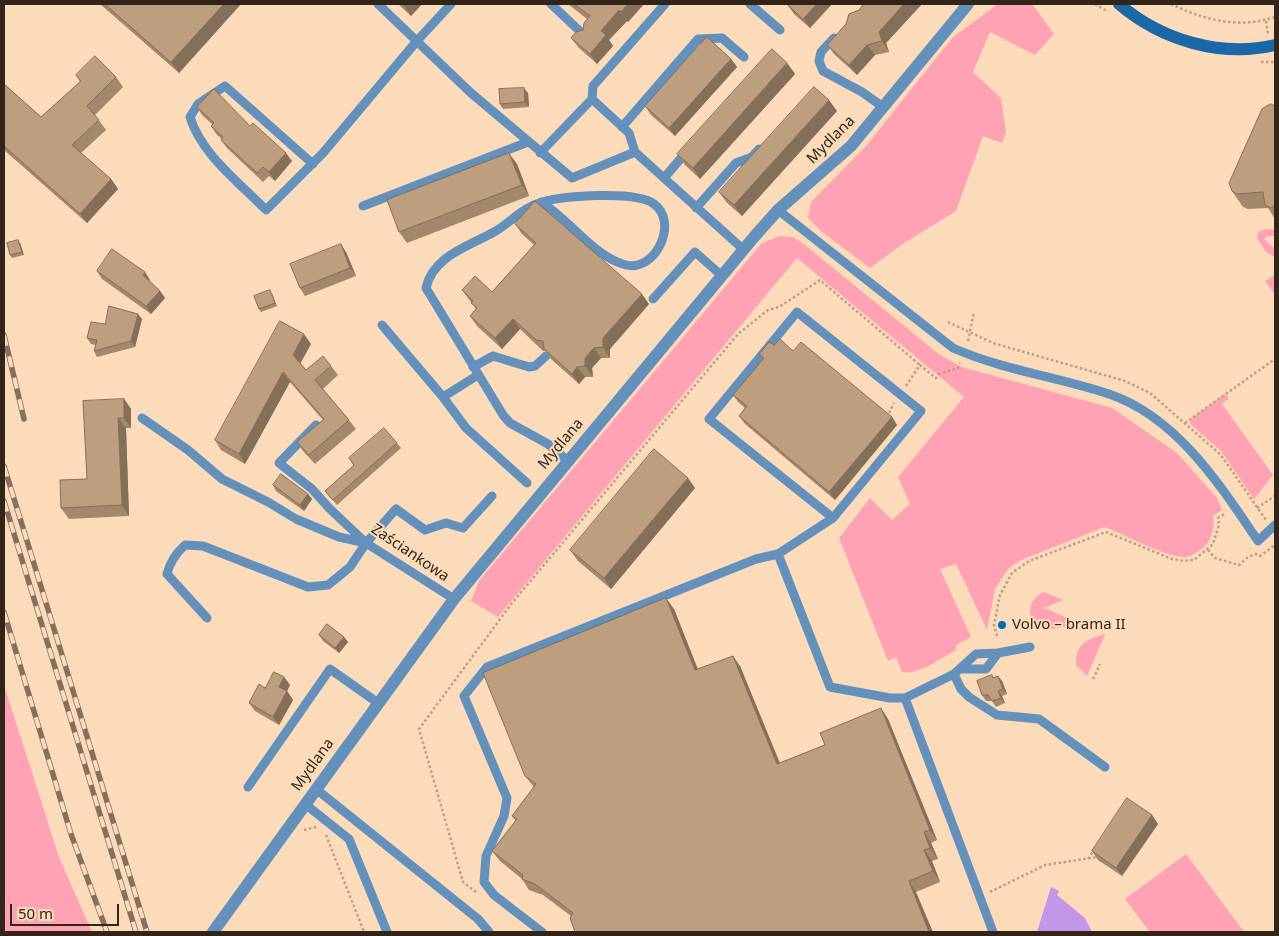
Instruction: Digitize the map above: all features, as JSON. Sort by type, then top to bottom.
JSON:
[{"type":"main road","points":[[1119,4],[1128,12],[1161,30],[1208,47],[1252,49],[1272,40]]},
{"type":"street","name":"Mydlana","points":[[213,932],[454,599],[778,210],[851,146],[968,4]]},
{"type":"lane","points":[[378,4],[416,42],[528,142],[572,178],[635,152]]},
{"type":"lane","points":[[313,164],[225,86],[198,104],[190,116],[193,129],[210,152],[266,210],[313,164],[416,42],[452,4]]},
{"type":"lane","points":[[551,4],[586,37]]},
{"type":"lane","points":[[540,152],[592,99],[593,86],[665,4]]},
{"type":"lane","points":[[750,4],[780,30]]},
{"type":"lane","points":[[840,31],[822,52],[819,61],[824,71],[862,92],[883,107]]},
{"type":"lane","points":[[622,127],[698,39],[722,38],[744,57]]},
{"type":"lane","points":[[592,99],[629,133],[635,152],[744,250]]},
{"type":"lane","points":[[363,206],[528,142]]},
{"type":"lane","points":[[664,178],[696,142]]},
{"type":"lane","points":[[696,208],[736,163],[752,157],[764,143]]},
{"type":"lane","points":[[541,202],[556,211],[597,249],[628,265],[644,263],[661,245],[664,224],[662,213],[654,204],[637,197],[574,197],[541,202],[525,210],[494,231],[463,246],[434,269],[428,278],[426,288],[510,423],[548,444],[568,461]]},
{"type":"lane","points":[[778,210],[933,334],[964,353],[1110,394],[1142,411],[1167,428],[1198,457],[1258,541],[1275,525]]},
{"type":"lane","points":[[653,299],[695,252],[722,276]]},
{"type":"lane","points":[[542,932],[494,895],[484,882],[486,856],[504,816],[507,798],[464,696],[487,667],[756,559],[778,554],[833,518],[921,411],[797,312],[709,419],[833,518]]},
{"type":"lane","points":[[382,325],[442,396],[466,428],[527,483]]},
{"type":"lane","points":[[442,396],[476,371],[492,356],[529,367],[535,366],[546,356]]},
{"type":"lane","points":[[142,418],[188,450],[222,479],[268,502],[296,520],[339,537],[366,543]]},
{"type":"lane","name":"Zaściankowa","points":[[316,425],[279,463],[312,489],[366,543],[454,599]]},
{"type":"lane","points":[[207,618],[167,574],[177,552],[186,545],[203,546],[308,587],[328,585],[350,567],[366,543],[396,509],[425,530],[446,523],[463,528],[492,496]]},
{"type":"lane","points":[[778,554],[830,687],[890,698],[905,698],[958,672],[976,654],[998,654],[1030,647]]},
{"type":"lane","points":[[958,672],[986,669],[998,654]]},
{"type":"lane","points":[[248,787],[330,669],[378,704]]},
{"type":"lane","points":[[958,672],[961,689],[969,697],[997,714],[1039,719],[1105,767]]},
{"type":"lane","points":[[905,698],[993,932]]},
{"type":"lane","points":[[316,790],[478,919],[489,932]]},
{"type":"lane","points":[[306,804],[349,839],[387,932]]},
{"type":"path","points":[[1170,4],[1188,12],[1222,22],[1266,21],[1275,18]]},
{"type":"path","points":[[1266,21],[1272,40]]},
{"type":"path","points":[[1273,58],[1275,63]]},
{"type":"path","points":[[477,893],[463,882],[420,729],[512,603],[738,334],[768,310],[779,307],[820,280],[936,378],[939,374],[958,368]]},
{"type":"path","points":[[964,353],[972,333],[974,312]]},
{"type":"path","points":[[1186,423],[1189,418],[1275,359]]},
{"type":"path","points":[[888,413],[920,365]]},
{"type":"path","points":[[1257,508],[1275,496]]},
{"type":"path","points":[[997,636],[994,625],[1000,594],[1012,573],[1029,561],[1106,532],[1178,561],[1194,560],[1208,550],[1216,538],[1220,516],[1228,512]]},
{"type":"path","points":[[1208,550],[1215,558],[1239,565],[1248,557],[1256,554],[1260,556],[1275,545]]},
{"type":"path","points":[[1093,679],[1100,664]]},
{"type":"path","points":[[299,826],[304,830],[318,828]]},
{"type":"path","points":[[326,833],[326,840],[364,932]]},
{"type":"path","points":[[1088,859],[1096,846]]},
{"type":"path","points":[[980,897],[1045,865],[1098,857]]},
{"type":"shaded area","points":[[998,4],[1032,4],[1054,34],[1035,55],[990,32],[973,72],[1001,98],[1006,132],[1002,143],[983,136],[956,211],[904,243],[870,268],[822,232],[808,218],[811,202],[866,146],[953,37]]},
{"type":"shaded area","points":[[1266,229],[1275,230],[1275,236],[1268,236],[1264,239],[1275,249],[1275,257],[1266,252],[1257,238],[1258,232]]},
{"type":"shaded area","points":[[779,236],[793,237],[805,245],[940,355],[962,367],[1112,408],[1177,453],[1217,498],[1222,510],[1213,516],[1214,525],[1209,541],[1193,555],[1178,557],[1105,527],[1021,560],[1008,569],[995,589],[987,630],[956,564],[940,569],[971,637],[956,645],[956,650],[930,665],[916,671],[902,672],[896,657],[888,661],[839,538],[870,498],[892,520],[910,504],[898,477],[964,397],[797,258],[498,617],[471,601],[479,581],[761,244]]},
{"type":"shaded area","points":[[1275,276],[1275,295],[1265,281]]},
{"type":"shaded area","points":[[1225,394],[1229,398],[1222,404],[1273,475],[1254,499],[1221,451],[1190,424],[1191,419]]},
{"type":"shaded area","points":[[1044,592],[1063,600],[1044,608],[1077,622],[1062,627],[1046,628],[1034,622],[1031,617],[1031,605],[1038,595]]},
{"type":"shaded area","points":[[1105,634],[1087,676],[1076,665],[1076,658],[1080,647],[1088,640]]},
{"type":"shaded area","points":[[4,685],[59,857],[92,932],[4,932]]},
{"type":"shaded area","points":[[1186,854],[1244,932],[1150,932],[1125,899]]},
{"type":"shaded area","points":[[1051,887],[1059,891],[1057,895],[1085,918],[1092,932],[1037,932]]},
{"type":"building","points":[[105,4],[224,4],[171,62]]},
{"type":"building","points":[[574,4],[628,4],[621,12],[619,10],[601,31],[606,35],[590,54],[571,38],[576,32],[583,30],[584,23],[590,16]]},
{"type":"building","points":[[787,4],[817,4],[803,19]]},
{"type":"building","points":[[864,4],[904,4],[879,32],[882,41],[867,45],[849,65],[827,45],[846,24],[849,14],[859,10]]},
{"type":"building","points":[[707,37],[731,59],[669,128],[645,106]]},
{"type":"building","points":[[772,49],[787,63],[693,168],[677,154]]},
{"type":"building","points":[[95,56],[116,77],[87,106],[99,120],[72,145],[111,179],[80,214],[4,146],[4,84],[41,117],[81,81],[76,75]]},
{"type":"building","points":[[814,87],[829,100],[734,205],[719,192]]},
{"type":"building","points":[[524,88],[525,102],[500,104],[499,89]]},
{"type":"building","points":[[214,89],[250,126],[253,123],[286,153],[269,172],[263,167],[257,173],[221,140],[223,137],[211,126],[214,123],[197,107]]},
{"type":"building","points":[[1271,104],[1275,106],[1275,205],[1271,208],[1265,205],[1263,192],[1237,194],[1232,191],[1229,183],[1262,109]]},
{"type":"building","points":[[509,153],[522,185],[399,232],[387,200]]},
{"type":"building","points":[[535,201],[642,294],[603,338],[603,347],[594,348],[585,358],[585,366],[577,367],[572,374],[544,349],[543,341],[536,340],[513,319],[495,338],[470,316],[477,308],[462,290],[475,276],[492,292],[536,243],[515,224]]},
{"type":"building","points":[[18,240],[22,252],[10,255],[7,243]]},
{"type":"building","points":[[341,244],[350,268],[300,288],[290,264]]},
{"type":"building","points":[[112,249],[145,272],[143,275],[160,291],[146,306],[97,271]]},
{"type":"building","points":[[270,290],[275,303],[259,309],[254,296]]},
{"type":"building","points":[[109,306],[138,314],[131,341],[94,351],[97,340],[87,338],[91,322],[105,324]]},
{"type":"building","points":[[280,321],[304,334],[293,355],[306,370],[323,356],[331,366],[315,380],[349,420],[309,455],[297,442],[324,419],[283,372],[239,454],[215,440]]},
{"type":"building","points":[[780,339],[793,351],[801,342],[892,417],[829,492],[739,416],[747,406],[733,395],[764,358],[759,354],[769,342],[774,345]]},
{"type":"building","points":[[124,399],[124,418],[118,418],[122,505],[61,508],[60,480],[87,479],[83,401]]},
{"type":"building","points":[[384,428],[397,443],[333,500],[325,491],[354,465],[349,458]]},
{"type":"building","points":[[654,449],[688,478],[604,578],[570,550]]},
{"type":"building","points":[[281,474],[308,494],[300,505],[273,485]]},
{"type":"building","points":[[666,598],[695,670],[733,656],[777,764],[825,745],[820,733],[881,708],[930,830],[924,832],[930,848],[924,850],[933,871],[909,881],[929,932],[575,932],[570,918],[573,913],[535,884],[522,879],[523,875],[492,851],[517,819],[512,816],[536,784],[525,776],[483,673]]},
{"type":"building","points":[[327,624],[344,637],[335,648],[319,635]]},
{"type":"building","points":[[274,672],[284,677],[279,687],[287,691],[273,717],[249,703],[259,684],[265,688]]},
{"type":"building","points":[[992,675],[993,678],[998,676],[1003,689],[998,691],[1001,698],[992,701],[988,695],[982,695],[977,681]]},
{"type":"building","points":[[1127,798],[1152,815],[1116,868],[1092,851]]},
{"type":"railway","points":[[4,335],[24,419]]},
{"type":"railway","points":[[4,466],[147,932]]},
{"type":"railway","points":[[4,501],[136,932]]},
{"type":"railway","points":[[4,612],[71,834],[107,932]]},
{"type":"place","name":"Volvo – brama II","points":[[1002,625]]}]
